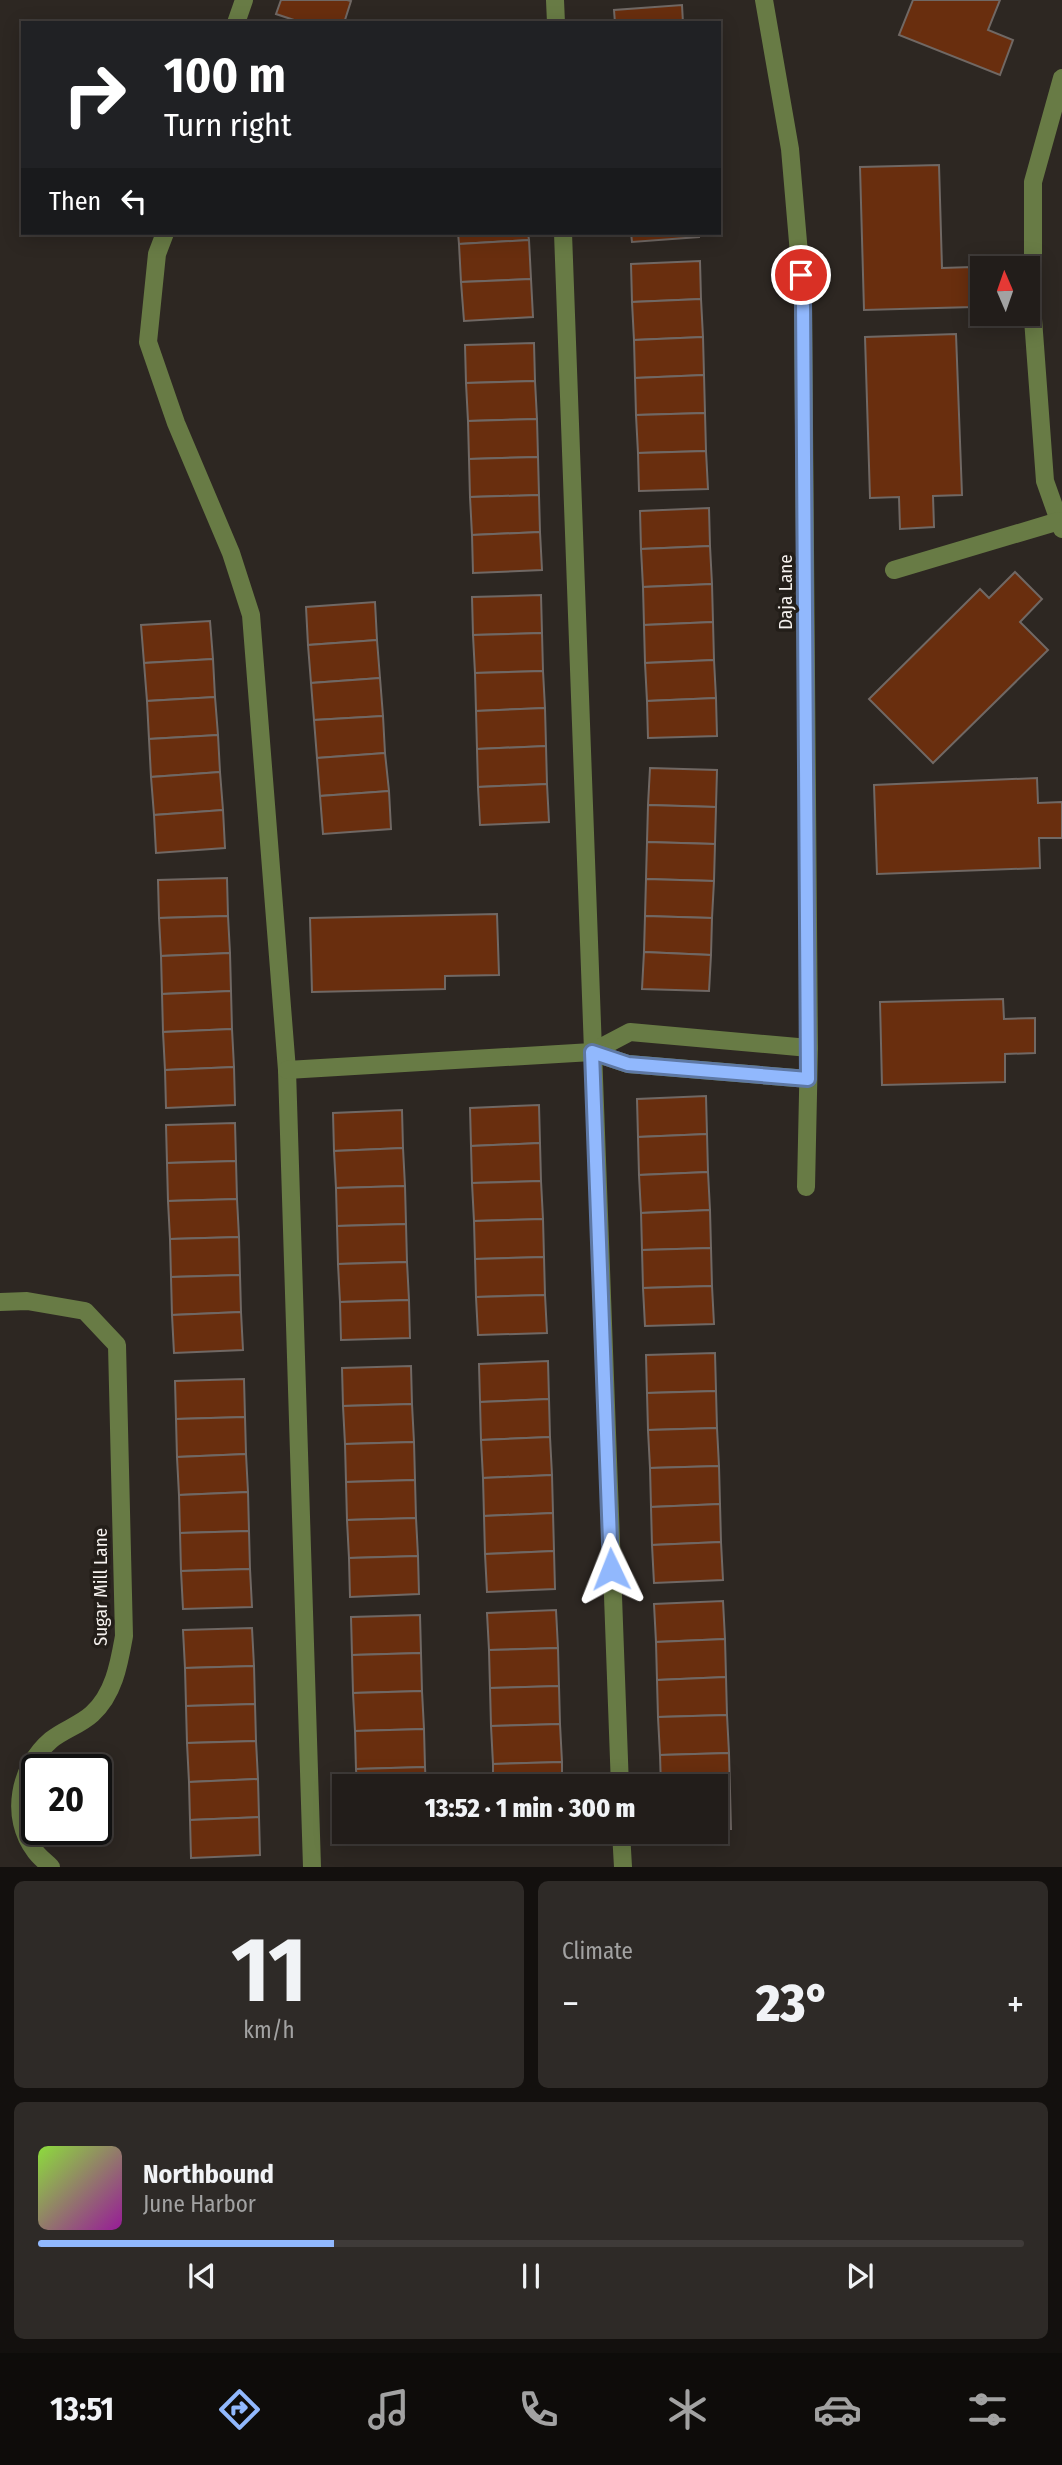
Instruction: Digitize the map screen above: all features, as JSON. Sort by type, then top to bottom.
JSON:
[{"type":"street","points":[[237,21],[244,0]]},
{"type":"street","points":[[555,0],[556,21]]},
{"type":"street","name":"Daja Lane","points":[[764,0],[790,149],[803,300],[809,1048],[806,1186]]},
{"type":"street","points":[[894,570],[1061,525],[1045,481],[1034,319],[1033,182],[1058,103],[1062,78]]},
{"type":"street","points":[[164,235],[157,254],[148,342],[176,423],[231,553],[251,615],[287,1070],[313,1867]]},
{"type":"street","points":[[563,235],[620,1774]]},
{"type":"street","points":[[592,1052],[630,1032],[809,1048]]},
{"type":"street","points":[[287,1070],[592,1052],[628,1064],[808,1079]]},
{"type":"street","name":"Sugar Mill Lane","points":[[0,1302],[27,1301],[85,1311],[117,1345],[124,1636],[116,1676],[92,1714],[51,1740],[37,1755],[25,1775],[20,1796],[21,1822],[35,1851],[51,1867]]},
{"type":"street","points":[[621,1844],[622,1867]]},
{"type":"building","points":[[281,0],[351,1],[345,21],[297,21],[276,14]]},
{"type":"building","points":[[913,0],[1000,0],[988,30],[1013,40],[1000,75],[899,35]]},
{"type":"building","points":[[682,5],[683,21],[615,21],[614,10]]},
{"type":"building","points":[[939,165],[942,268],[970,267],[970,307],[864,310],[860,167]]},
{"type":"building","points":[[458,235],[528,235],[529,240],[459,244]]},
{"type":"building","points":[[631,235],[699,235],[699,237],[632,242]]},
{"type":"building","points":[[529,240],[531,279],[461,282],[459,244]]},
{"type":"building","points":[[700,261],[701,299],[632,302],[631,264]]},
{"type":"building","points":[[531,279],[533,317],[464,321],[461,282]]},
{"type":"building","points":[[701,299],[703,337],[634,340],[632,302]]},
{"type":"building","points":[[956,334],[962,495],[933,496],[934,527],[900,529],[899,497],[870,498],[865,337]]},
{"type":"building","points":[[703,337],[704,375],[635,378],[634,340]]},
{"type":"building","points":[[534,343],[535,381],[466,383],[465,345]]},
{"type":"building","points":[[704,375],[705,413],[636,415],[635,378]]},
{"type":"building","points":[[535,381],[537,419],[468,421],[466,383]]},
{"type":"building","points":[[705,413],[706,451],[638,453],[636,415]]},
{"type":"building","points":[[537,419],[538,457],[469,459],[468,421]]},
{"type":"building","points":[[706,451],[708,489],[639,491],[638,453]]},
{"type":"building","points":[[538,457],[539,495],[470,497],[469,459]]},
{"type":"building","points":[[539,495],[540,532],[472,535],[470,497]]},
{"type":"building","points":[[709,508],[710,546],[641,549],[640,511]]},
{"type":"building","points":[[540,532],[542,570],[473,573],[472,535]]},
{"type":"building","points":[[710,546],[712,584],[643,587],[641,549]]},
{"type":"building","points":[[1015,572],[1042,599],[1020,622],[1048,650],[933,763],[869,699],[980,589],[989,598]]},
{"type":"building","points":[[712,584],[713,622],[644,625],[643,587]]},
{"type":"building","points":[[541,595],[542,633],[473,635],[472,597]]},
{"type":"building","points":[[375,602],[377,640],[308,645],[306,607]]},
{"type":"building","points":[[210,621],[213,659],[144,663],[141,625]]},
{"type":"building","points":[[713,622],[714,660],[645,663],[644,625]]},
{"type":"building","points":[[542,633],[543,671],[475,673],[473,635]]},
{"type":"building","points":[[377,640],[380,678],[311,683],[308,645]]},
{"type":"building","points":[[213,659],[215,697],[147,701],[144,663]]},
{"type":"building","points":[[714,660],[716,698],[647,701],[645,663]]},
{"type":"building","points":[[543,671],[545,708],[476,711],[475,673]]},
{"type":"building","points":[[380,678],[383,716],[314,720],[311,683]]},
{"type":"building","points":[[215,697],[218,735],[149,739],[147,701]]},
{"type":"building","points":[[716,698],[717,736],[648,738],[647,701]]},
{"type":"building","points":[[545,708],[546,746],[477,749],[476,711]]},
{"type":"building","points":[[383,716],[385,753],[317,758],[314,720]]},
{"type":"building","points":[[218,735],[220,772],[151,777],[149,739]]},
{"type":"building","points":[[546,746],[547,784],[478,787],[477,749]]},
{"type":"building","points":[[385,753],[389,791],[320,796],[317,758]]},
{"type":"building","points":[[650,768],[717,770],[716,807],[648,805]]},
{"type":"building","points":[[220,772],[223,810],[154,815],[151,777]]},
{"type":"building","points":[[1037,778],[1038,803],[1062,802],[1062,838],[1039,838],[1040,868],[877,874],[874,785]]},
{"type":"building","points":[[547,784],[549,822],[480,825],[478,787]]},
{"type":"building","points":[[389,791],[391,829],[323,834],[320,796]]},
{"type":"building","points":[[648,805],[716,807],[715,844],[647,842]]},
{"type":"building","points":[[223,810],[225,848],[156,853],[154,815]]},
{"type":"building","points":[[647,842],[715,844],[714,881],[646,879]]},
{"type":"building","points":[[227,878],[228,916],[159,918],[158,880]]},
{"type":"building","points":[[646,879],[714,881],[712,918],[645,916]]},
{"type":"building","points":[[497,914],[499,975],[445,976],[445,989],[312,992],[310,918]]},
{"type":"building","points":[[228,916],[230,953],[161,956],[159,918]]},
{"type":"building","points":[[645,916],[712,918],[711,955],[644,952]]},
{"type":"building","points":[[644,952],[711,955],[709,991],[642,989]]},
{"type":"building","points":[[230,953],[231,991],[162,994],[161,956]]},
{"type":"building","points":[[231,991],[232,1029],[163,1032],[162,994]]},
{"type":"building","points":[[1003,999],[1004,1019],[1035,1018],[1035,1053],[1005,1054],[1005,1082],[882,1085],[880,1002]]},
{"type":"building","points":[[232,1029],[234,1067],[165,1070],[163,1032]]},
{"type":"building","points":[[234,1067],[235,1105],[166,1108],[165,1070]]},
{"type":"building","points":[[706,1096],[707,1134],[638,1137],[637,1099]]},
{"type":"building","points":[[539,1105],[540,1143],[471,1146],[470,1108]]},
{"type":"building","points":[[402,1110],[403,1148],[334,1151],[333,1113]]},
{"type":"building","points":[[235,1123],[236,1161],[167,1163],[166,1125]]},
{"type":"building","points":[[707,1134],[708,1172],[639,1175],[638,1137]]},
{"type":"building","points":[[540,1143],[541,1181],[472,1183],[471,1146]]},
{"type":"building","points":[[403,1148],[405,1186],[336,1188],[334,1151]]},
{"type":"building","points":[[236,1161],[237,1199],[168,1201],[167,1163]]},
{"type":"building","points":[[708,1172],[710,1210],[641,1213],[639,1175]]},
{"type":"building","points":[[541,1181],[543,1219],[474,1221],[472,1183]]},
{"type":"building","points":[[405,1186],[406,1224],[337,1226],[336,1188]]},
{"type":"building","points":[[237,1199],[239,1237],[170,1239],[168,1201]]},
{"type":"building","points":[[710,1210],[711,1248],[642,1250],[641,1213]]},
{"type":"building","points":[[543,1219],[544,1257],[475,1259],[474,1221]]},
{"type":"building","points":[[406,1224],[407,1262],[338,1264],[337,1226]]},
{"type":"building","points":[[239,1237],[240,1275],[171,1277],[170,1239]]},
{"type":"building","points":[[711,1248],[712,1286],[643,1288],[642,1250]]},
{"type":"building","points":[[544,1257],[545,1295],[476,1297],[475,1259]]},
{"type":"building","points":[[407,1262],[409,1300],[340,1302],[338,1264]]},
{"type":"building","points":[[240,1275],[241,1312],[172,1315],[171,1277]]},
{"type":"building","points":[[712,1286],[714,1324],[645,1326],[643,1288]]},
{"type":"building","points":[[545,1295],[547,1333],[478,1335],[476,1297]]},
{"type":"building","points":[[409,1300],[410,1338],[341,1340],[340,1302]]},
{"type":"building","points":[[241,1312],[243,1350],[174,1353],[172,1315]]},
{"type":"building","points":[[715,1353],[716,1391],[647,1393],[646,1355]]},
{"type":"building","points":[[548,1361],[549,1399],[480,1402],[479,1364]]},
{"type":"building","points":[[411,1366],[412,1404],[343,1406],[342,1368]]},
{"type":"building","points":[[244,1379],[245,1417],[176,1419],[175,1381]]},
{"type":"building","points":[[716,1391],[717,1428],[648,1430],[647,1393]]},
{"type":"building","points":[[549,1399],[550,1437],[481,1440],[480,1402]]},
{"type":"building","points":[[412,1404],[414,1442],[345,1444],[343,1406]]},
{"type":"building","points":[[245,1417],[246,1454],[177,1457],[176,1419]]},
{"type":"building","points":[[717,1428],[719,1466],[650,1468],[648,1430]]},
{"type":"building","points":[[550,1437],[552,1475],[483,1478],[481,1440]]},
{"type":"building","points":[[414,1442],[415,1480],[346,1482],[345,1444]]},
{"type":"building","points":[[246,1454],[248,1492],[179,1495],[177,1457]]},
{"type":"building","points":[[719,1466],[720,1504],[651,1507],[650,1468]]},
{"type":"building","points":[[552,1475],[553,1513],[484,1516],[483,1478]]},
{"type":"building","points":[[415,1480],[416,1518],[347,1520],[346,1482]]},
{"type":"building","points":[[248,1492],[249,1531],[180,1533],[179,1495]]},
{"type":"building","points":[[720,1504],[721,1542],[652,1545],[651,1507]]},
{"type":"building","points":[[553,1513],[554,1551],[485,1554],[484,1516]]},
{"type":"building","points":[[416,1518],[418,1556],[349,1558],[347,1520]]},
{"type":"building","points":[[249,1531],[250,1569],[181,1571],[180,1533]]},
{"type":"building","points":[[721,1542],[723,1580],[654,1583],[652,1545]]},
{"type":"building","points":[[554,1551],[555,1589],[487,1592],[485,1554]]},
{"type":"building","points":[[418,1556],[419,1594],[350,1597],[349,1558]]},
{"type":"building","points":[[250,1569],[252,1607],[183,1609],[181,1571]]},
{"type":"building","points":[[723,1601],[725,1639],[656,1642],[654,1604]]},
{"type":"building","points":[[556,1610],[558,1648],[489,1650],[487,1613]]},
{"type":"building","points":[[420,1615],[421,1653],[352,1655],[351,1617]]},
{"type":"building","points":[[252,1628],[254,1666],[185,1668],[183,1630]]},
{"type":"building","points":[[725,1639],[726,1677],[657,1680],[656,1642]]},
{"type":"building","points":[[558,1648],[559,1686],[490,1688],[489,1650]]},
{"type":"building","points":[[421,1653],[422,1691],[353,1693],[352,1655]]},
{"type":"building","points":[[254,1666],[255,1704],[186,1706],[185,1668]]},
{"type":"building","points":[[726,1677],[727,1715],[658,1717],[657,1680]]},
{"type":"building","points":[[559,1686],[560,1724],[491,1726],[490,1688]]},
{"type":"building","points":[[422,1691],[424,1729],[355,1731],[353,1693]]},
{"type":"building","points":[[255,1704],[256,1741],[187,1743],[186,1706]]},
{"type":"building","points":[[727,1715],[729,1753],[660,1755],[658,1717]]},
{"type":"building","points":[[560,1724],[562,1762],[493,1764],[491,1726]]},
{"type":"building","points":[[424,1729],[425,1767],[356,1769],[355,1731]]},
{"type":"building","points":[[256,1741],[258,1779],[189,1782],[187,1743]]},
{"type":"building","points":[[729,1753],[730,1791],[728,1774],[661,1774],[660,1755]]},
{"type":"building","points":[[562,1762],[562,1774],[493,1774],[493,1764]]},
{"type":"building","points":[[425,1767],[425,1774],[356,1774],[356,1769]]},
{"type":"building","points":[[258,1779],[259,1817],[190,1820],[189,1782]]},
{"type":"building","points":[[728,1791],[730,1791],[731,1829],[728,1829]]},
{"type":"building","points":[[259,1817],[260,1855],[191,1858],[190,1820]]},
{"type":"route","points":[[611,1569],[592,1052],[628,1064],[808,1079],[801,275]]}]
